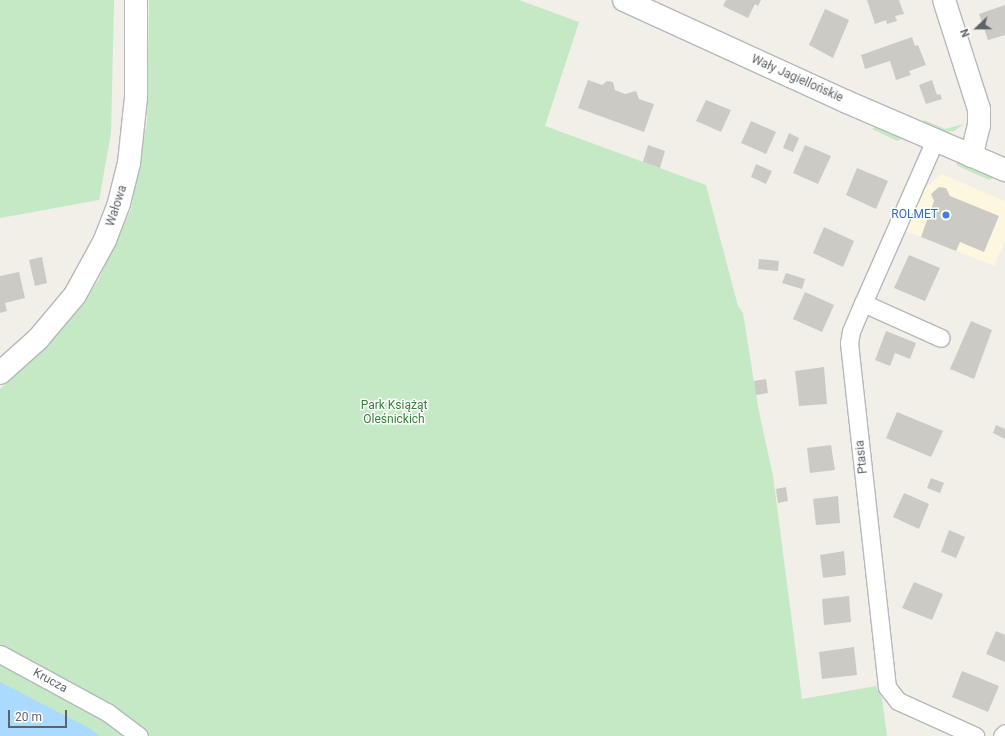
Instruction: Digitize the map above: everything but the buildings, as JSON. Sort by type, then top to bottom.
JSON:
[{"type":"street","name":"Wałowa","points":[[0,374],[38,339],[75,295],[105,240],[119,204],[129,163],[136,97],[136,0]]},
{"type":"street","name":"Wały Jagiellońskie","points":[[624,0],[1005,170]]},
{"type":"street","points":[[944,0],[979,109],[979,125],[971,156]]},
{"type":"street","name":"Ptasia","points":[[935,140],[862,303],[851,331],[849,344],[887,687],[898,701],[975,736]]},
{"type":"street","points":[[862,303],[942,338]]},
{"type":"street","name":"Krucza","points":[[0,654],[107,712],[139,736]]},
{"type":"street","points":[[1002,736],[1005,733]]},
{"type":"shaded area","points":[[941,174],[1005,201],[1005,241],[994,266],[906,231],[924,189]]},
{"type":"green space","points":[[0,0],[114,0],[111,133],[99,200],[0,218]]},
{"type":"green space","name":"Park Książąt Oleśnickich","points":[[149,0],[519,0],[579,22],[545,126],[706,185],[738,306],[743,313],[758,407],[773,476],[802,699],[876,686],[882,699],[887,736],[0,736],[0,389],[48,346],[98,281],[131,209],[147,122]]},
{"type":"green space","points":[[924,120],[945,129],[964,124],[954,131],[943,132],[921,124]]},
{"type":"green space","points":[[878,125],[903,136],[897,141],[872,129]]},
{"type":"green space","points":[[954,158],[995,176],[989,180],[958,166]]},
{"type":"water","points":[[0,682],[89,728],[100,736],[0,736]]},
{"type":"place","name":"ROLMET","points":[[946,215]]}]
